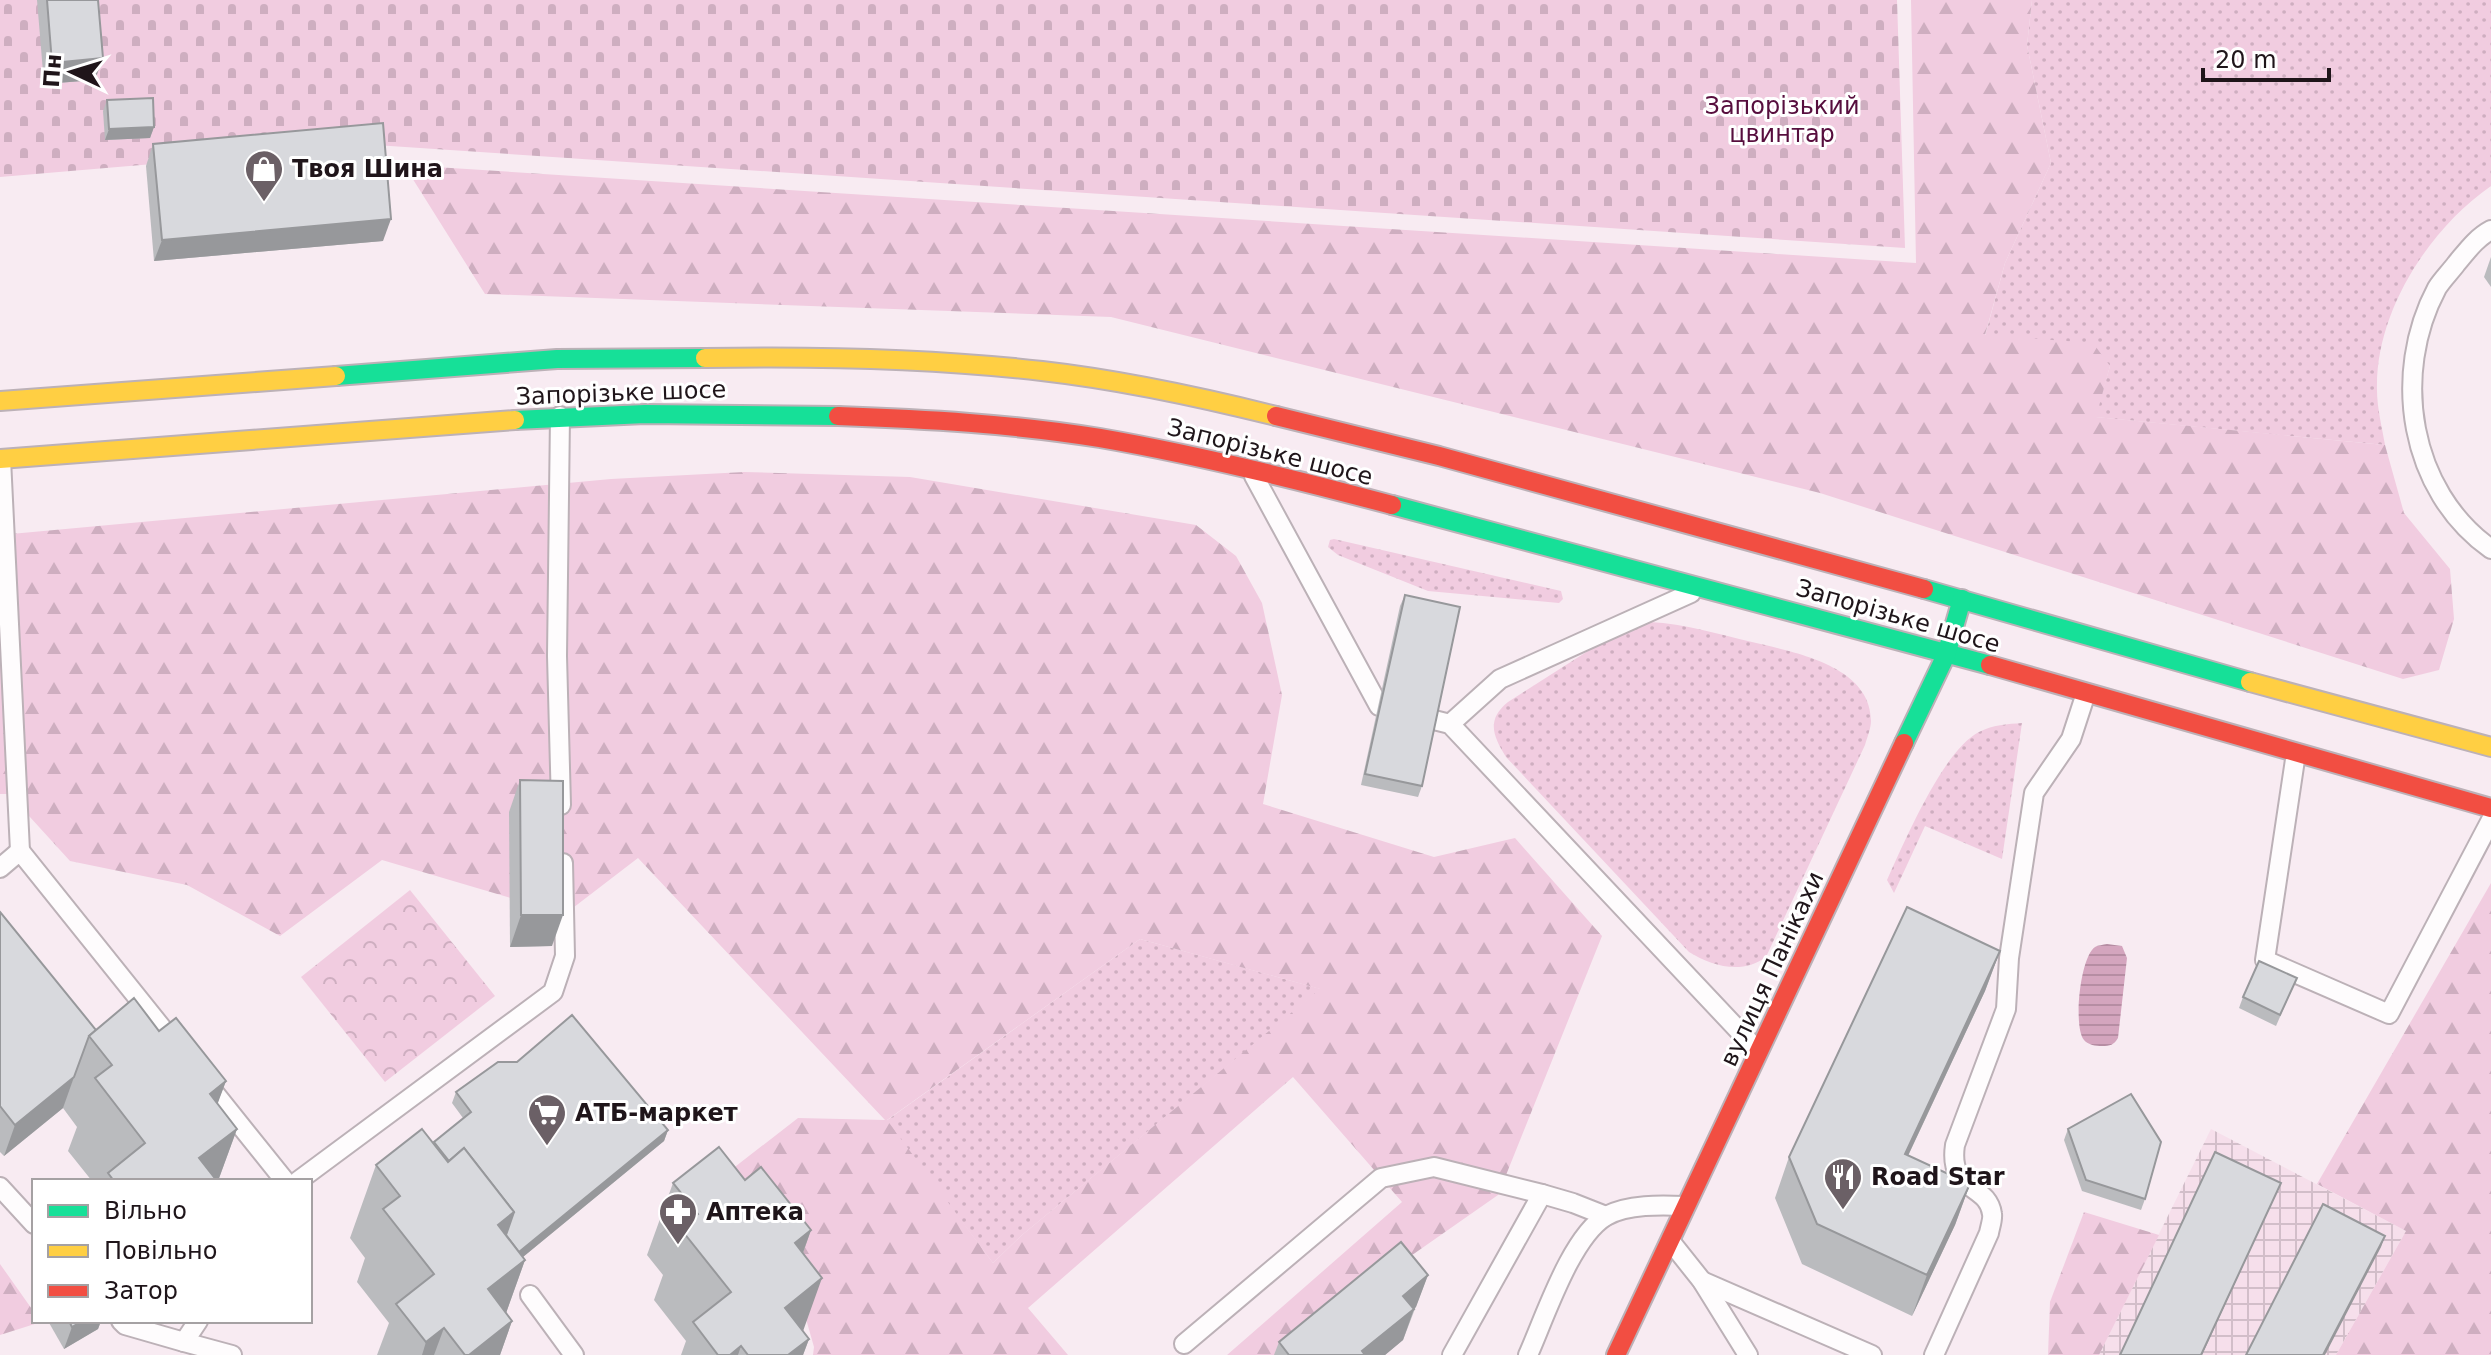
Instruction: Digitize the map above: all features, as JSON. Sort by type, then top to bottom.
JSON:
[{"type":"main road","name":"Запорізьке шосе","points":[[0,401],[740,357],[893,359],[1042,371],[1155,389],[1439,456],[1962,599],[2188,665],[2490,743]]},
{"type":"main road","name":"Запорізьке шосе","points":[[0,459],[559,409],[886,417],[1034,429],[1145,446],[1251,470],[1704,587],[2491,808]]},
{"type":"main road","points":[[0,450],[0,459]]},
{"type":"main road","name":"вулиця Панікахи","points":[[1616,1355],[1668,1239],[1760,1053],[1946,655],[1962,599]]},
{"type":"lane","points":[[2491,230],[2480,235],[2438,287],[2414,350],[2412,417],[2432,481],[2471,535],[2491,549]]},
{"type":"lane","points":[[559,409],[557,656],[561,820]]},
{"type":"lane","points":[[0,459],[20,851],[283,1179]]},
{"type":"lane","points":[[1251,470],[1379,706]]},
{"type":"lane","points":[[1704,587],[1500,679],[1442,722],[1760,1053]]},
{"type":"lane","points":[[1934,1355],[1989,1233],[1993,1214],[1987,1202],[1958,1176],[1952,1162],[1955,1145],[2006,1009],[2003,955],[2034,793],[2071,739],[2086,693]]},
{"type":"lane","points":[[2296,753],[2265,960],[2389,1014],[2491,820]]},
{"type":"lane","points":[[0,868],[20,851]]},
{"type":"lane","points":[[301,1179],[553,992],[565,956],[562,851]]},
{"type":"lane","points":[[1184,1344],[1381,1178],[1434,1167],[1542,1194],[1606,1216]]},
{"type":"lane","points":[[0,1187],[32,1222]]},
{"type":"lane","points":[[1452,1355],[1542,1194]]},
{"type":"lane","points":[[1528,1355],[1578,1243],[1606,1216],[1646,1205],[1685,1206]]},
{"type":"lane","points":[[1668,1239],[1702,1281],[1748,1355]]},
{"type":"lane","points":[[1702,1281],[1872,1355]]},
{"type":"lane","points":[[530,1295],[574,1355]]},
{"type":"lane","points":[[123,1323],[232,1355]]},
{"type":"lane","points":[[184,1342],[197,1323]]},
{"type":"shaded area","points":[[2096,946],[2122,946],[2127,958],[2118,1038],[2112,1045],[2097,1046],[2086,1042],[2081,1033],[2080,992],[2090,953]]},
{"type":"shaded area","points":[[2211,1129],[2406,1231],[2336,1355],[2099,1355]]},
{"type":"green space","name":"Запорізький цвинтар","points":[[0,0],[1897,0],[1905,248],[375,145],[0,177]]},
{"type":"green space","points":[[1911,0],[2032,0],[2027,45],[2051,163],[2005,263],[1985,335],[2093,343],[2110,366],[2096,417],[2385,445],[2404,513],[2450,569],[2454,619],[2439,670],[2403,679],[1820,493],[1111,317],[485,294],[404,165],[1916,263]]},
{"type":"green space","points":[[2032,0],[2491,0],[2491,186],[2468,204],[2427,249],[2396,303],[2385,331],[2379,361],[2377,397],[2385,445],[2095,417],[2110,366],[1985,336],[2005,263],[2051,163],[2027,45]]},
{"type":"green space","points":[[744,472],[910,477],[1196,525],[1236,556],[1262,603],[1282,695],[1263,804],[1434,857],[1515,838],[1602,936],[1498,1195],[1385,1274],[1282,1355],[1227,1355],[1402,1202],[1293,1077],[1028,1308],[1068,1355],[813,1355],[814,1347],[796,1284],[709,1187],[798,1118],[885,1120],[638,858],[565,914],[382,860],[280,936],[187,885],[70,861],[9,794],[0,794],[0,535],[611,479]],"holes":[[[1140,939],[1320,989],[1022,1235],[993,1263],[887,1120]]]},
{"type":"green space","points":[[1330,540],[1561,591],[1563,599],[1559,603],[1428,591],[1338,555],[1328,547]]},
{"type":"green space","points":[[1650,622],[1701,630],[1808,657],[1844,674],[1858,686],[1868,702],[1871,721],[1865,745],[1766,957],[1747,966],[1717,964],[1689,952],[1506,757],[1495,735],[1494,722],[1508,702],[1624,628]]},
{"type":"green space","points":[[2022,723],[2002,859],[1925,826],[1894,893],[1887,880],[1926,799],[1952,758],[1965,742],[1979,732],[1995,726]]},
{"type":"green space","points":[[2491,883],[2491,1355],[2336,1355],[2406,1231],[2317,1184]]},
{"type":"green space","points":[[410,890],[495,996],[385,1082],[301,977]]},
{"type":"green space","points":[[1140,939],[1321,989],[1022,1235],[993,1263],[886,1121]]},
{"type":"green space","points":[[2084,1212],[2159,1235],[2099,1355],[2048,1355],[2050,1302]]},
{"type":"green space","points":[[0,1264],[32,1309],[32,1323],[38,1323],[0,1335]]},
{"type":"building","points":[[47,0],[98,0],[103,58],[52,63]]},
{"type":"building","points":[[153,98],[154,127],[109,129],[107,100]]},
{"type":"building","name":"Твоя Шина","points":[[383,123],[391,219],[162,240],[153,144]]},
{"type":"building","points":[[1405,595],[1460,607],[1422,786],[1365,774]]},
{"type":"building","points":[[520,780],[563,781],[563,915],[521,915]]},
{"type":"building","points":[[1907,907],[2000,951],[1905,1154],[1970,1184],[1927,1275],[1817,1224],[1789,1157]]},
{"type":"building","points":[[0,912],[96,1030],[89,1036],[74,1077],[15,1125],[0,1106]]},
{"type":"building","points":[[2259,961],[2297,978],[2280,1015],[2243,997]]},
{"type":"building","points":[[134,998],[159,1031],[176,1018],[226,1081],[210,1094],[237,1129],[199,1158],[215,1179],[112,1179],[108,1173],[145,1143],[95,1078],[112,1065],[89,1036]]},
{"type":"building","name":"АТБ-маркет","points":[[572,1015],[668,1130],[519,1252],[506,1235],[514,1212],[464,1148],[449,1161],[434,1142],[471,1112],[456,1092],[498,1062],[517,1062]]},
{"type":"building","points":[[2131,1094],[2161,1142],[2145,1199],[2086,1180],[2068,1129]]},
{"type":"building","points":[[422,1129],[448,1162],[464,1148],[514,1212],[498,1225],[525,1260],[488,1289],[512,1321],[469,1355],[465,1355],[444,1328],[426,1342],[396,1304],[434,1274],[383,1209],[400,1196],[376,1165]]},
{"type":"building","points":[[719,1147],[745,1180],[761,1167],[811,1230],[795,1243],[822,1278],[785,1308],[809,1339],[788,1355],[748,1355],[741,1346],[730,1355],[718,1355],[693,1322],[731,1292],[680,1228],[698,1214],[673,1183]]},
{"type":"building","points":[[2215,1152],[2281,1183],[2201,1355],[2120,1355]]},
{"type":"building","points":[[2323,1204],[2385,1236],[2323,1355],[2246,1355]]},
{"type":"building","points":[[1401,1242],[1428,1275],[1403,1296],[1414,1309],[1362,1351],[1365,1355],[1289,1355],[1279,1342]]},
{"type":"traffic: fast","points":[[336,376],[557,359],[705,358]]},
{"type":"traffic: fast","points":[[515,420],[645,414],[838,416]]},
{"type":"traffic: fast","points":[[1392,505],[1990,665]]},
{"type":"traffic: fast","points":[[1924,589],[2250,682]]},
{"type":"traffic: fast","points":[[1904,743],[1946,655],[1962,599]]},
{"type":"traffic: slow","points":[[705,358],[874,359],[1000,367],[1131,384],[1276,416]]},
{"type":"traffic: slow","points":[[0,401],[336,376]]},
{"type":"traffic: slow","points":[[0,459],[515,420]]},
{"type":"traffic: slow","points":[[2250,682],[2491,747]]},
{"type":"traffic: jam","points":[[838,416],[969,423],[1100,438],[1246,468],[1392,505]]},
{"type":"traffic: jam","points":[[1276,416],[1439,456],[1924,589]]},
{"type":"traffic: jam","points":[[1990,665],[2491,808]]},
{"type":"traffic: jam","points":[[1616,1355],[1904,743]]},
{"type":"place","name":"Твоя Шина","points":[[264,203]]},
{"type":"place","name":"АТБ-маркет","points":[[547,1147]]},
{"type":"place","name":"Road Star","points":[[1843,1211]]},
{"type":"place","name":"Аптека","points":[[678,1246]]}]
